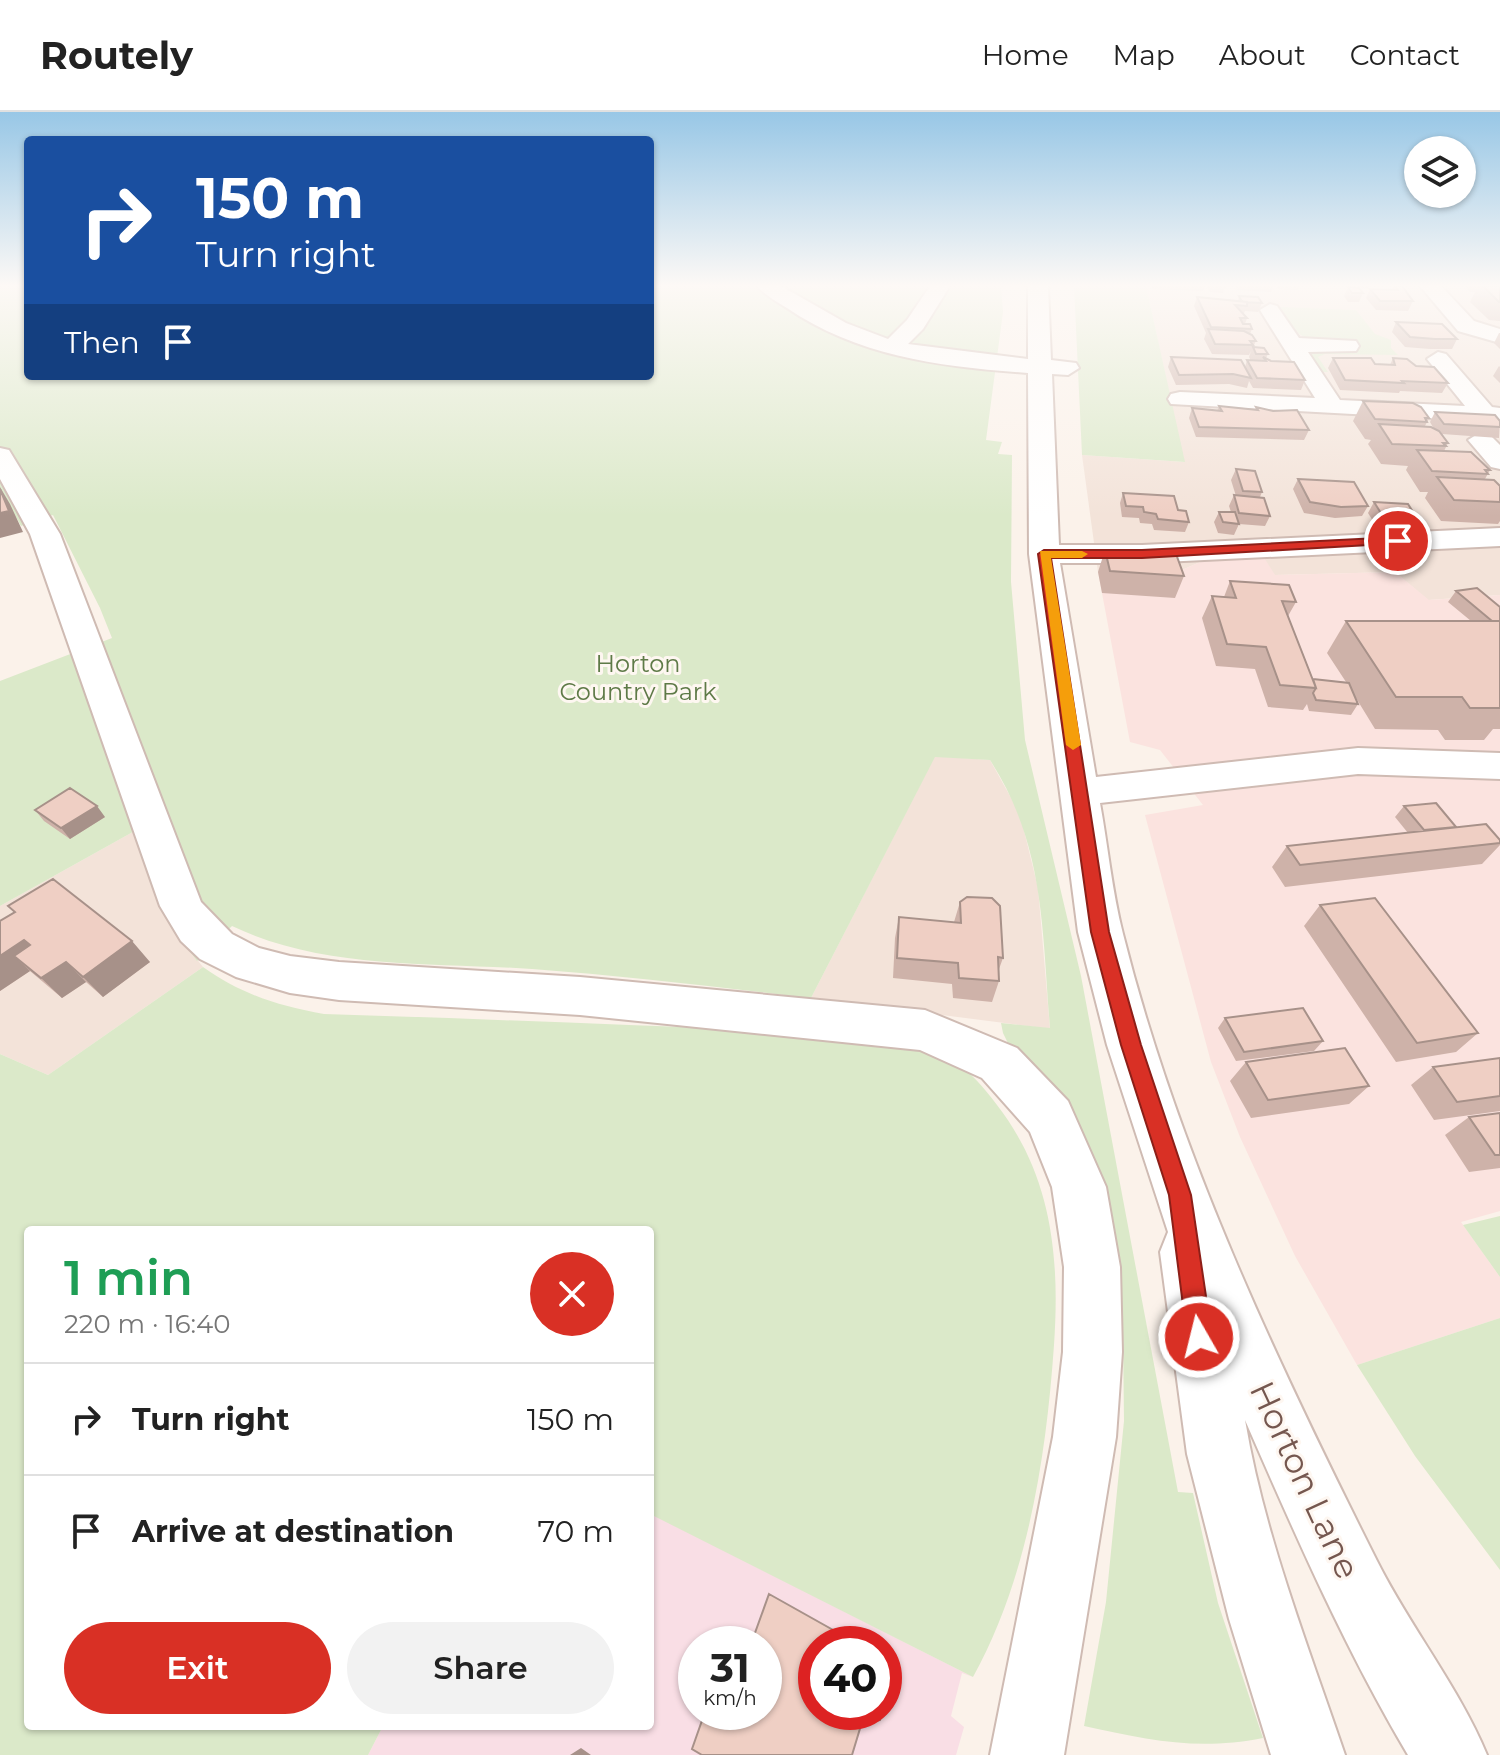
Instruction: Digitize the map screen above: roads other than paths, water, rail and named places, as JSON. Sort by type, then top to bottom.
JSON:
[{"type":"street","points":[[995,363],[1069,368]]},
{"type":"street","name":"Horton Lane","points":[[1040,363],[1044,554],[1100,932],[1131,1045],[1180,1195],[1253,1369],[1353,1586],[1387,1652],[1450,1755]]},
{"type":"street","points":[[1304,363],[1332,406]]},
{"type":"street","points":[[1441,363],[1489,423],[1500,461]]},
{"type":"street","points":[[1180,399],[1332,406],[1489,423]]},
{"type":"street","points":[[0,456],[45,534],[181,906],[192,927],[223,952],[267,969],[341,981],[463,987],[925,1030],[954,1037],[984,1051],[1032,1096],[1053,1126],[1070,1162],[1082,1202],[1090,1245],[1094,1339],[1080,1476],[1027,1755]]},
{"type":"street","points":[[1044,554],[1142,554],[1500,537]]},
{"type":"street","points":[[1080,792],[1358,761],[1500,766]]},
{"type":"street","name":"Horton Lane","points":[[1180,1195],[1206,1387],[1219,1454],[1264,1619],[1308,1755]]},
{"type":"park label","name":"Horton Country Park","points":[[638,677]]}]
